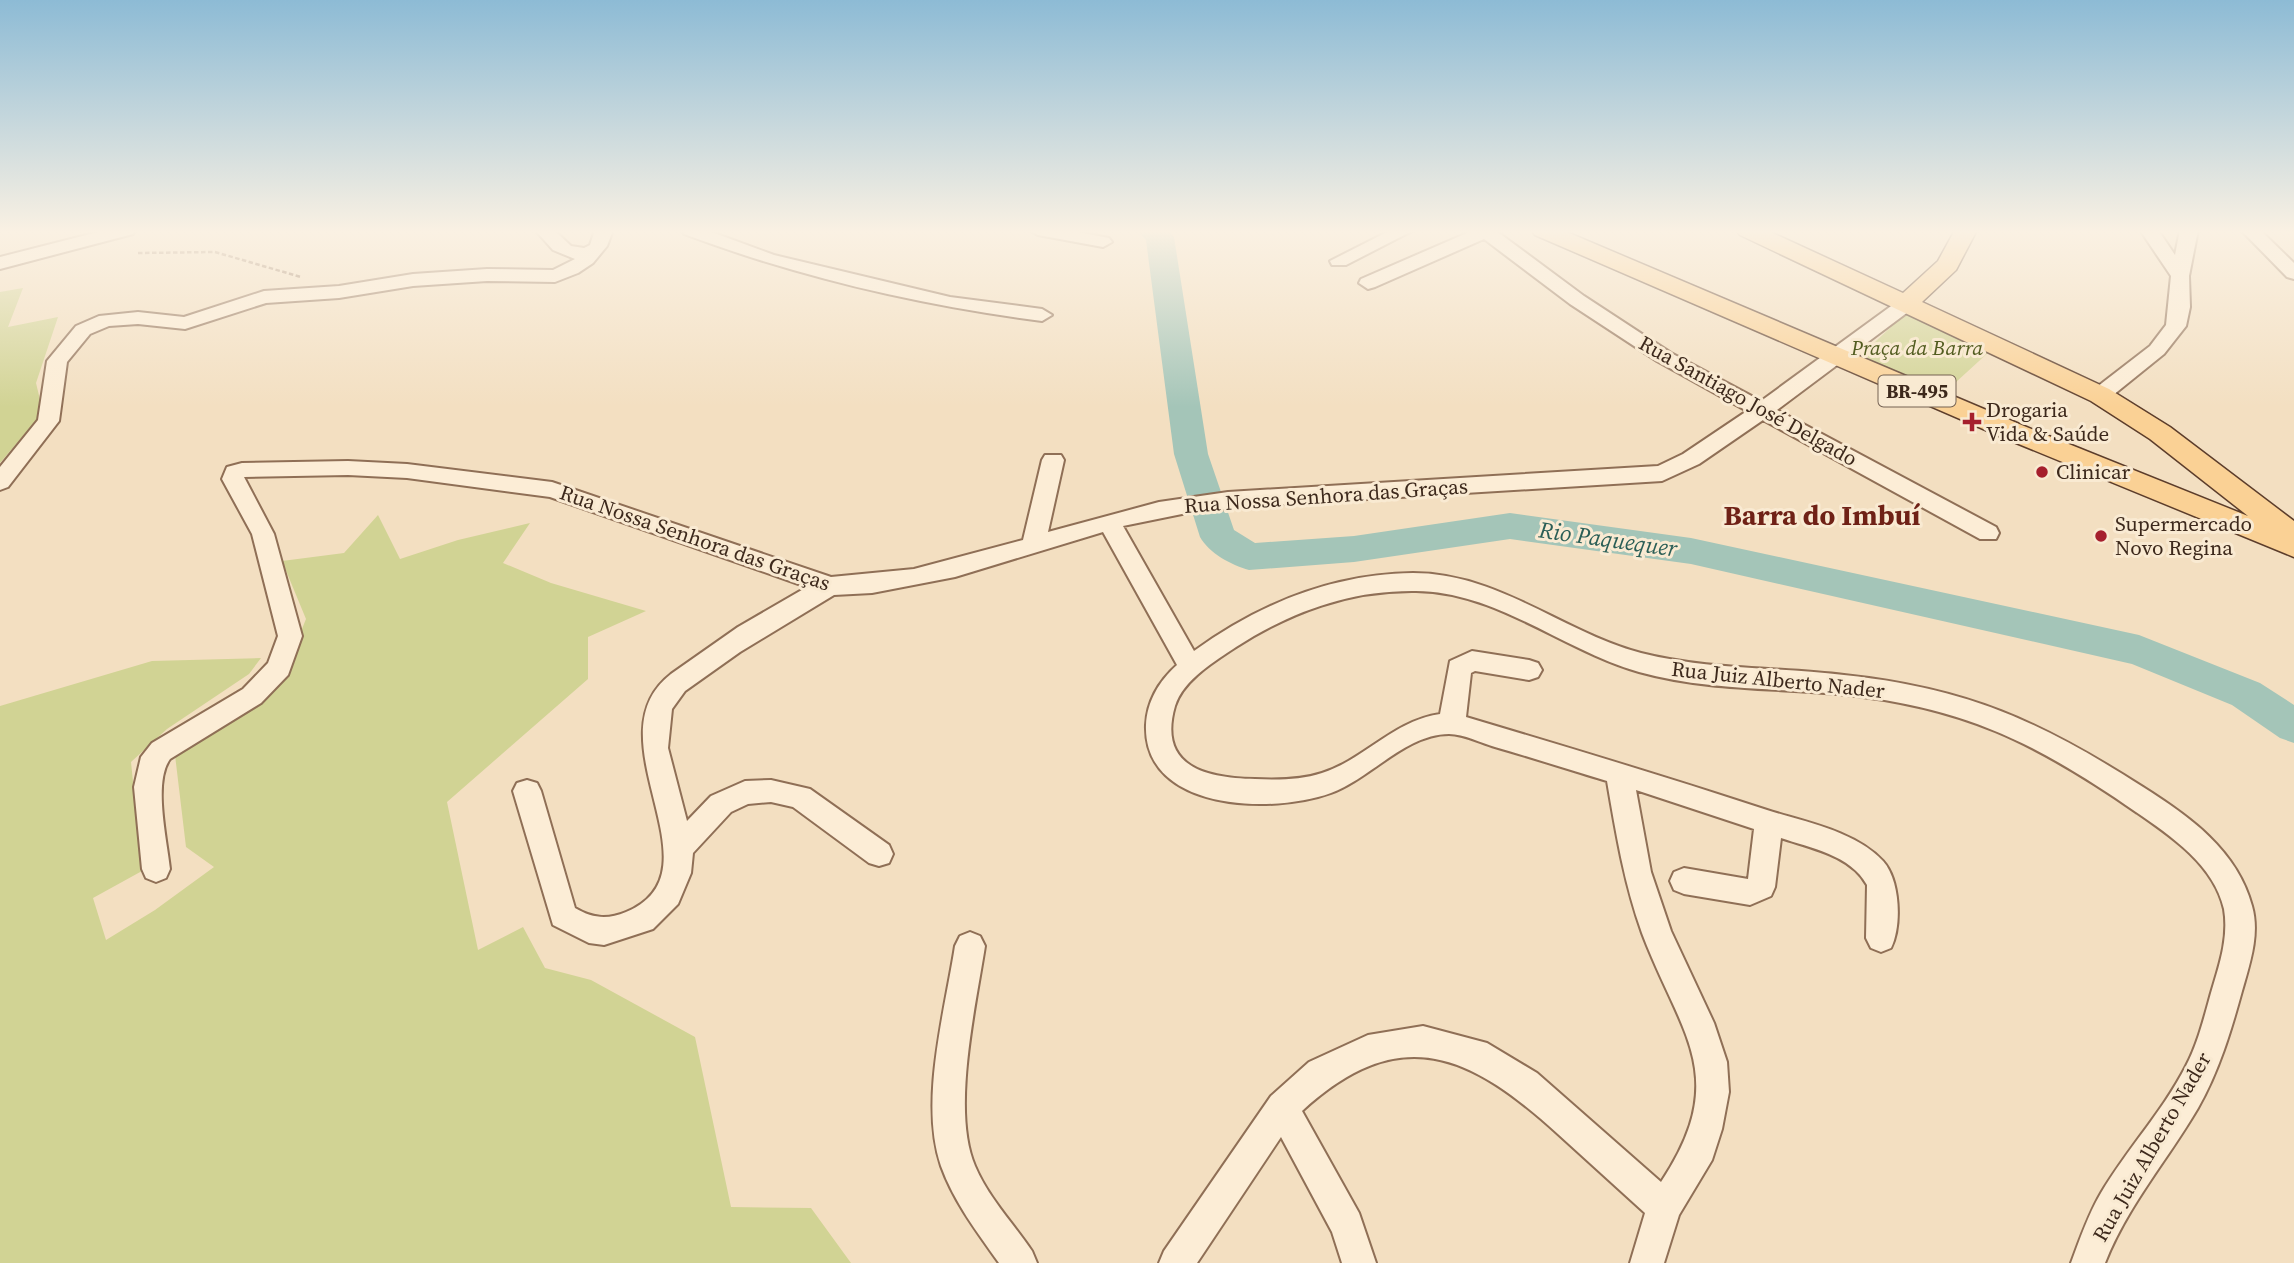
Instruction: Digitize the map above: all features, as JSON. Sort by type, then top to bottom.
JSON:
[{"type":"main road","name":"BR-495","points":[[1680,289],[2294,546]]},
{"type":"main road","points":[[1872,289],[2100,395],[2160,433],[2294,536]]},
{"type":"main road","points":[[1906,305],[1923,289]]},
{"type":"main road","points":[[2193,504],[2224,513],[2242,509],[2243,503],[2223,480]]},
{"type":"street","points":[[0,482],[48,421],[57,361],[83,330],[115,318],[185,323],[264,297],[358,289]]},
{"type":"street","points":[[892,289],[950,303],[1042,315]]},
{"type":"street","name":"Rua Santiago José Delgado","points":[[1565,289],[1639,342],[1988,533]]},
{"type":"street","points":[[2100,395],[2168,339],[2179,316],[2180,289]]},
{"type":"street","name":"Rua Nossa Senhora das Graças","points":[[156,869],[148,787],[150,765],[161,751],[252,696],[279,668],[290,636],[263,534],[233,479],[235,472],[294,468],[383,470],[552,490],[830,586],[890,584],[1161,509],[1247,498],[1662,473],[1692,459],[1762,411],[1906,305]]},
{"type":"street","points":[[1034,544],[1053,460]]},
{"type":"street","points":[[1109,522],[1191,668]]},
{"type":"street","name":"Rua Juiz Alberto Nader","points":[[1881,938],[1883,895],[1874,871],[1850,850],[1684,793],[1620,776],[1452,723],[1418,726],[1368,762],[1321,785],[1272,791],[1215,789],[1194,782],[1168,762],[1159,740],[1168,692],[1191,668],[1270,615],[1322,594],[1416,581],[1447,583],[1507,602],[1632,661],[1716,677],[1873,688],[1962,706],[2025,730],[2165,816],[2191,837],[2228,878],[2238,909],[2240,941],[2236,962],[2198,1076],[2103,1223],[2088,1263]]},
{"type":"street","points":[[527,791],[563,916],[587,931],[612,932],[642,920],[663,904],[675,877],[679,849],[661,788],[654,724],[670,691],[787,608],[830,586]]},
{"type":"street","points":[[1452,723],[1459,668],[1464,663],[1472,661],[1529,670]]},
{"type":"street","points":[[1620,776],[1637,872],[1657,933],[1699,1023],[1711,1062],[1713,1092],[1706,1129],[1695,1160],[1664,1207],[1647,1263]]},
{"type":"street","points":[[679,849],[721,804],[745,793],[771,792],[800,797],[879,854]]},
{"type":"street","points":[[1684,881],[1750,892],[1762,887],[1769,822]]},
{"type":"street","points":[[970,946],[952,1076],[949,1138],[968,1188],[1020,1263]]},
{"type":"street","points":[[1175,1263],[1282,1107],[1320,1073],[1368,1050],[1423,1041],[1476,1054],[1526,1084],[1664,1207]]},
{"type":"street","points":[[1282,1107],[1346,1225],[1359,1263]]},
{"type":"path","points":[[331,289],[339,292]]},
{"type":"green space","points":[[23,289],[8,327],[58,317],[36,383],[43,412],[0,463],[0,292]]},
{"type":"green space","name":"Praça da Barra","points":[[1909,310],[1990,351],[1944,393],[1858,358]]},
{"type":"green space","points":[[378,515],[400,559],[458,540],[530,523],[503,563],[551,583],[646,611],[588,637],[588,679],[447,802],[478,950],[523,927],[545,968],[591,980],[695,1037],[731,1207],[811,1208],[851,1263],[0,1263],[0,706],[152,661],[261,658],[249,674],[167,729],[131,762],[142,871],[93,898],[106,940],[155,910],[214,867],[186,847],[175,755],[192,737],[279,686],[306,619],[282,561],[344,553]]},
{"type":"waterway","name":"Rio Paquequer","points":[[1167,289],[1191,454],[1218,537],[1249,557],[1354,549],[1510,526],[1691,551],[2139,650],[2246,694],[2294,726]]},
{"type":"place","name":"Drogaria Vida & Saúde","points":[[1972,422]]},
{"type":"place","name":"Clinicar","points":[[2042,472]]},
{"type":"place","name":"Supermercado Novo Regina","points":[[2101,536]]},
{"type":"district","name":"Barra do Imbuí","points":[[1822,515]]}]
